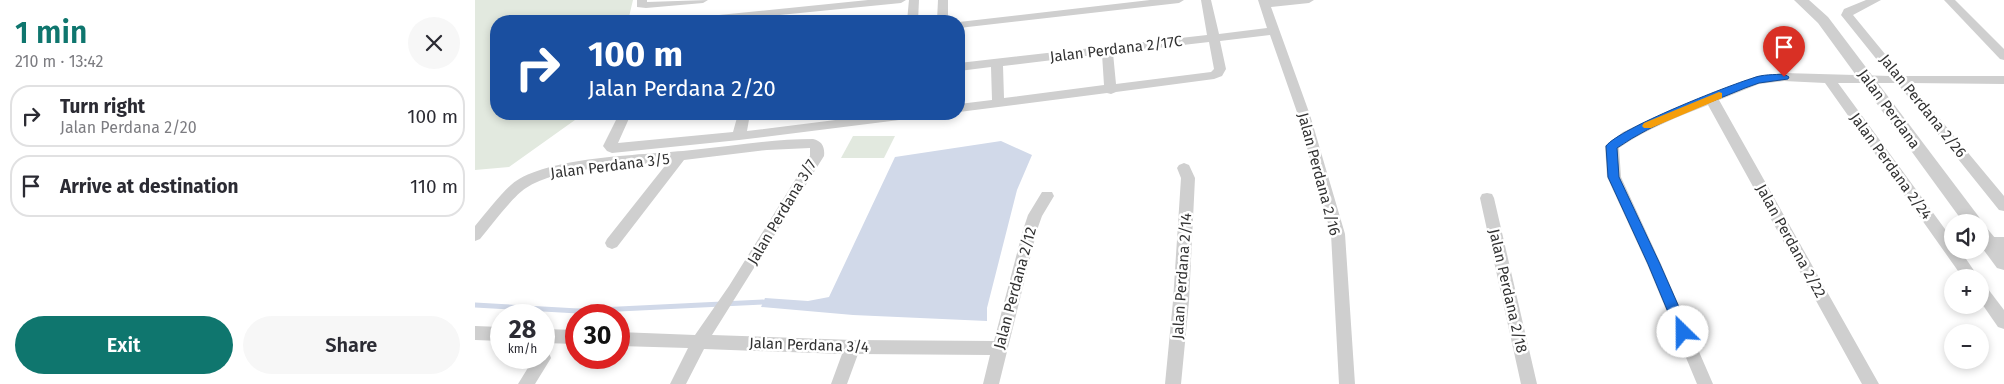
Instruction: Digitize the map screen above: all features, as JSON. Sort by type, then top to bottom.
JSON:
[{"type":"street","points":[[642,2],[703,0]]},
{"type":"street","points":[[750,15],[901,0]]},
{"type":"street","points":[[913,15],[914,0]]},
{"type":"street","points":[[943,0],[943,15]]},
{"type":"street","points":[[965,24],[1179,0]]},
{"type":"street","points":[[965,107],[1111,90],[1218,73],[1220,69],[1215,37],[1206,0]]},
{"type":"street","points":[[1263,2],[1309,0]]},
{"type":"street","name":"Jalan Perdana","points":[[1801,0],[1823,20],[1967,214]]},
{"type":"street","name":"Jalan Perdana 2/26","points":[[1876,0],[1847,11],[1850,19],[2004,206]]},
{"type":"street","points":[[1949,0],[2004,56]]},
{"type":"street","name":"Jalan Perdana 2/16","points":[[1263,2],[1304,115],[1338,234],[1347,384]]},
{"type":"street","name":"Jalan Perdana 2/17C","points":[[965,66],[1273,30]]},
{"type":"street","points":[[1107,50],[1111,90]]},
{"type":"street","points":[[997,62],[998,103]]},
{"type":"street","points":[[1705,384],[1654,264],[1613,177],[1612,146],[1628,135],[1757,80],[1784,77],[2004,80]]},
{"type":"street","name":"Jalan Perdana 2/24","points":[[1829,79],[1965,269]]},
{"type":"street","name":"Jalan Perdana 2/22","points":[[1711,98],[1871,384]]},
{"type":"street","points":[[622,120],[610,146],[612,148],[739,136],[847,120]]},
{"type":"street","points":[[739,136],[743,120]]},
{"type":"street","name":"Jalan Perdana 3/7","points":[[678,384],[699,342],[734,290],[817,156],[818,148],[813,144],[801,143],[679,157]]},
{"type":"street","points":[[612,243],[679,157]]},
{"type":"street","name":"Jalan Perdana 3/5","points":[[475,235],[520,185],[529,179],[557,171],[679,157]]},
{"type":"street","name":"Jalan Perdana 2/14","points":[[1173,384],[1181,302],[1188,178],[1184,168]]},
{"type":"street","name":"Jalan Perdana 2/12","points":[[991,384],[1030,230],[1035,215],[1047,196]]},
{"type":"street","name":"Jalan Perdana 2/18","points":[[1487,198],[1529,384]]},
{"type":"street","points":[[1991,240],[2004,263]]},
{"type":"street","points":[[1989,301],[2004,322]]},
{"type":"street","points":[[475,333],[490,334]]},
{"type":"street","name":"Jalan Perdana 3/4","points":[[630,339],[853,347],[999,348]]},
{"type":"street","points":[[839,384],[853,347]]},
{"type":"street","points":[[526,384],[535,369]]},
{"type":"shaded area","points":[[475,0],[633,0],[629,15],[490,15],[490,120],[575,120],[509,167],[475,170]]},
{"type":"shaded area","points":[[853,136],[895,136],[884,158],[841,158]]},
{"type":"water","points":[[1001,141],[1032,155],[1017,190],[987,308],[987,321],[853,315],[761,307],[765,298],[808,301],[829,297],[895,157]]},
{"type":"waterway","points":[[475,305],[578,311],[763,302]]},
{"type":"slow traffic","points":[[1647,126],[1719,95]]},
{"type":"route","points":[[1683,332],[1654,264],[1613,177],[1612,146],[1628,135],[1657,121],[1742,86],[1757,80],[1784,77]]}]
